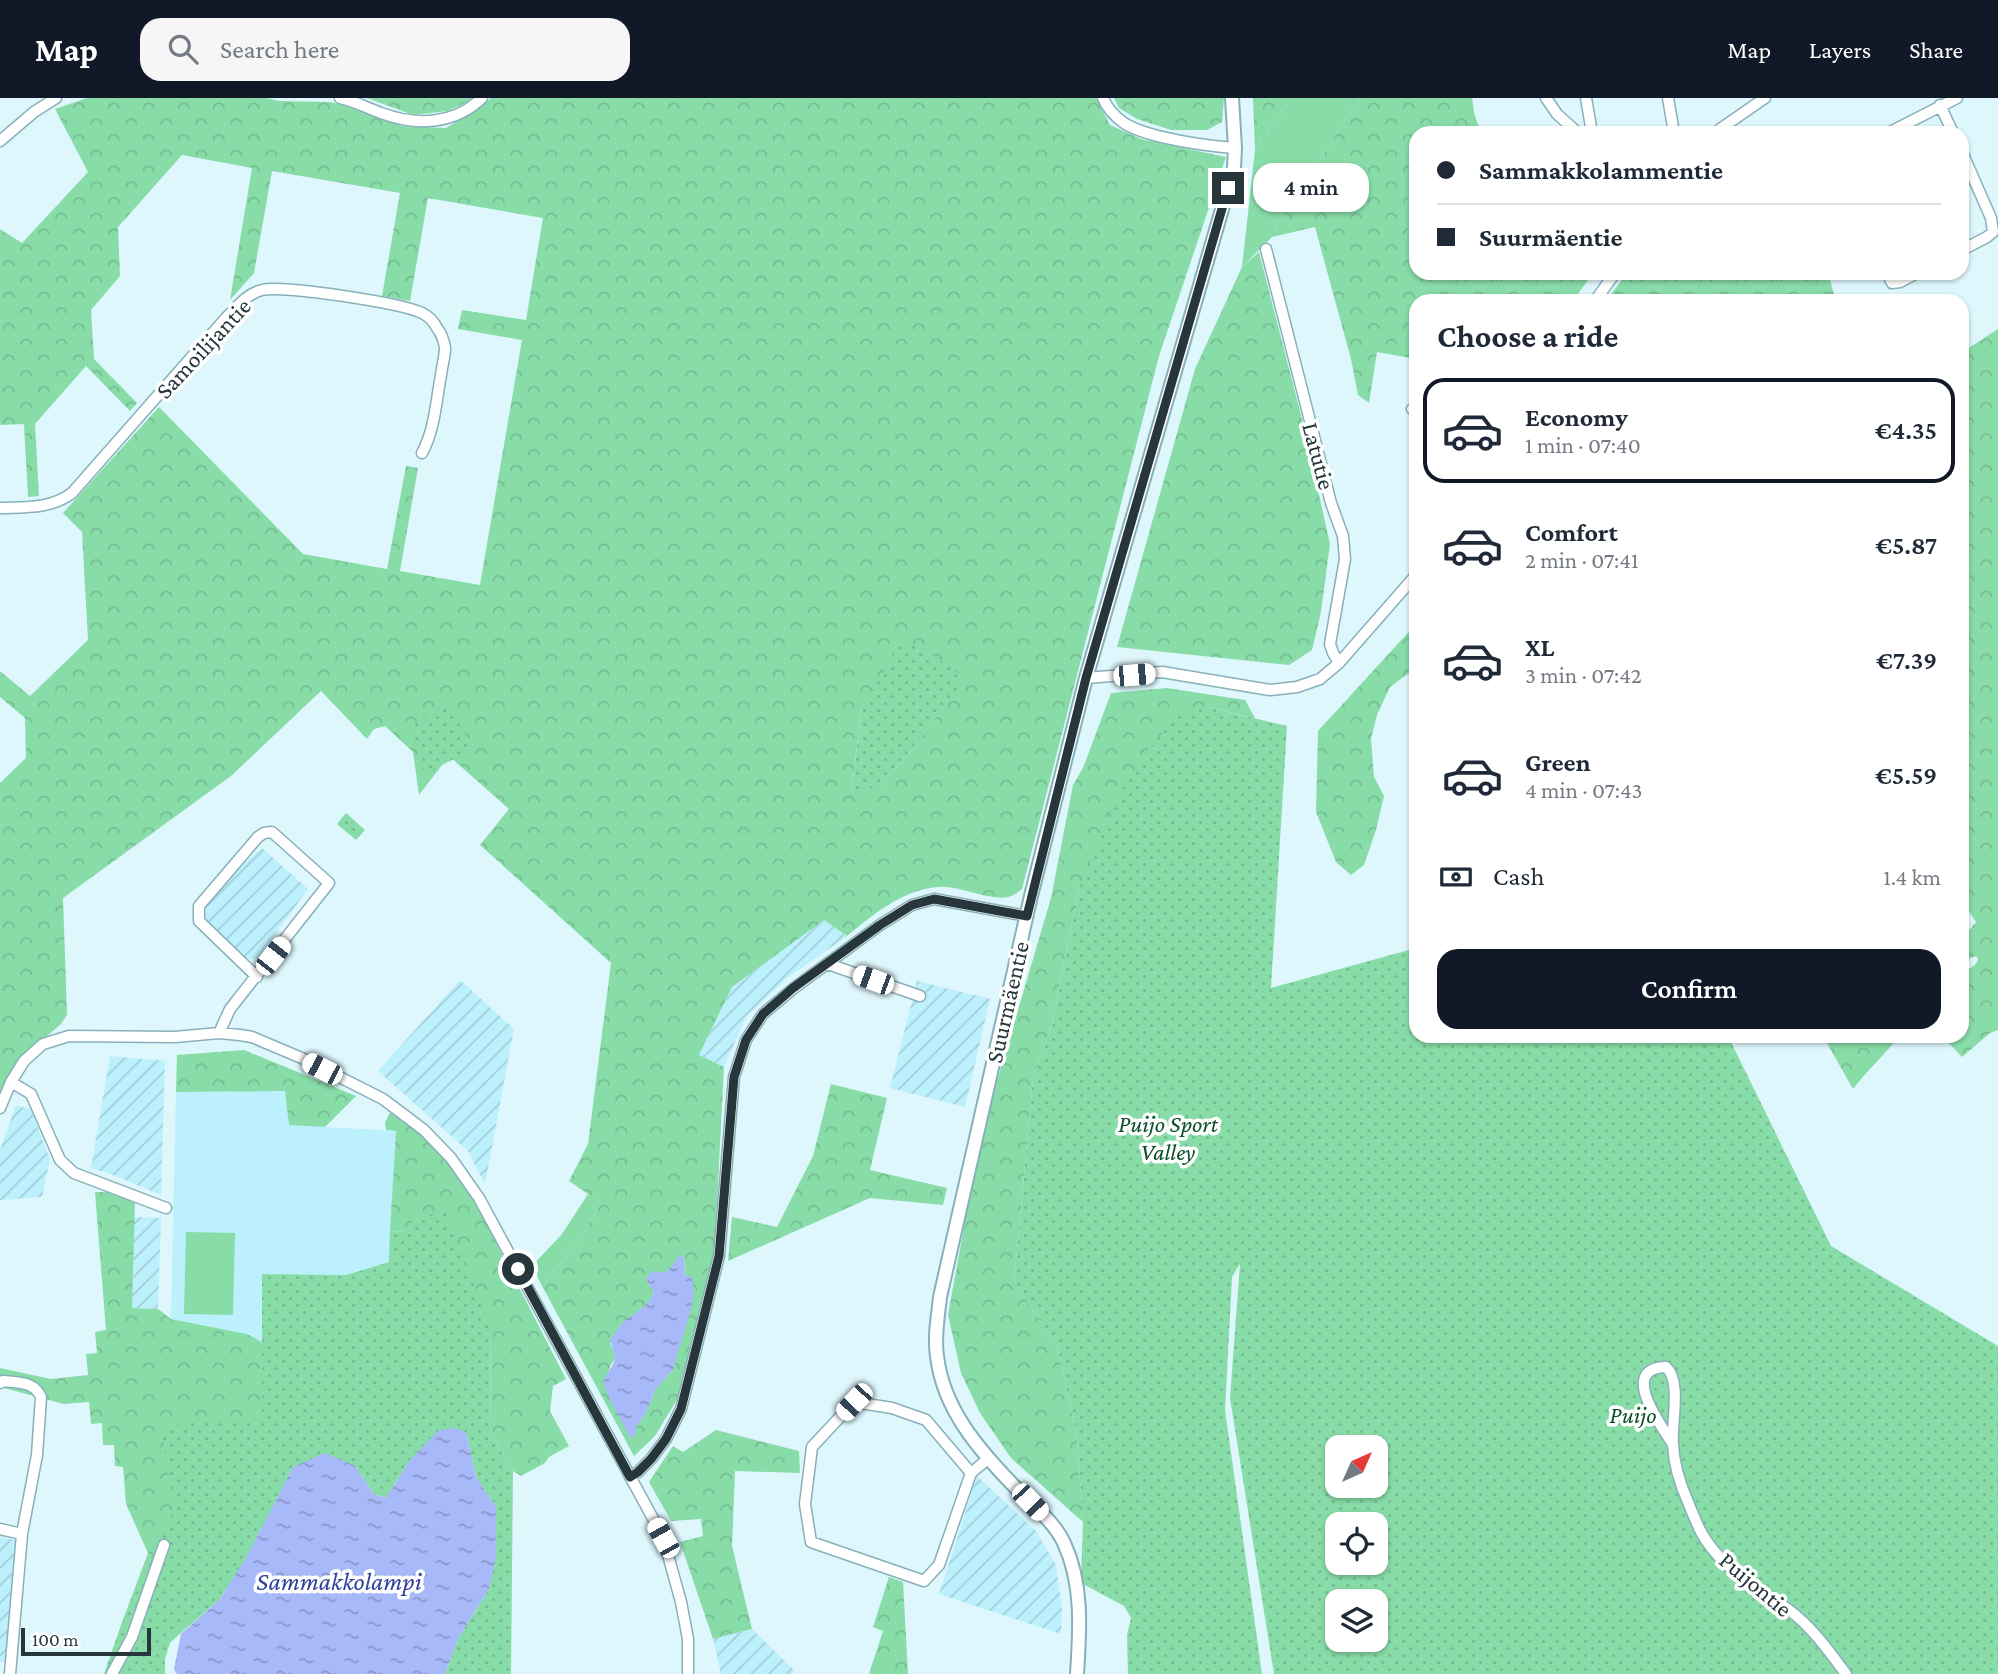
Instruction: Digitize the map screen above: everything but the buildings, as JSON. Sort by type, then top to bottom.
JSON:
[{"type":"main road","name":"Suurmäentie","points":[[1077,1674],[1080,1620],[1076,1575],[1063,1541],[1046,1518],[989,1458],[957,1416],[946,1394],[937,1357],[936,1334],[940,1297],[1027,916],[1086,678],[1234,168],[1232,98]]},
{"type":"street","points":[[0,141],[34,112],[56,98]]},
{"type":"street","points":[[340,98],[404,120],[425,122],[446,120],[482,98]]},
{"type":"street","points":[[1103,98],[1110,111],[1125,124],[1145,133],[1209,146],[1235,148]]},
{"type":"street","points":[[1546,98],[1557,114],[1570,126]]},
{"type":"street","points":[[1586,98],[1591,126]]},
{"type":"street","points":[[1668,98],[1673,126]]},
{"type":"street","points":[[1724,126],[1765,98]]},
{"type":"street","points":[[1901,126],[1956,98]]},
{"type":"street","points":[[1940,106],[1950,126]]},
{"type":"street","points":[[1969,168],[1991,218],[1995,236],[1969,246]]},
{"type":"street","name":"Latutie","points":[[1266,249],[1331,503],[1343,536],[1345,559],[1330,644],[1339,663]]},
{"type":"street","name":"Samoilijantie","points":[[0,508],[42,506],[57,502],[72,493],[242,302],[264,289],[286,288],[379,303],[421,312],[431,320],[437,327],[445,348],[429,440],[422,453]]},
{"type":"street","points":[[1086,678],[1162,672],[1270,690],[1303,685],[1320,679],[1339,663],[1409,584]]},
{"type":"street","points":[[219,1033],[230,1009],[257,977],[329,883],[272,832],[258,837],[199,906],[199,922],[257,977]]},
{"type":"street","points":[[630,1477],[651,1459],[666,1439],[681,1409],[719,1256],[734,1077],[746,1040],[763,1014],[793,988],[912,905],[934,899],[1027,916]]},
{"type":"street","points":[[828,964],[920,996]]},
{"type":"street","points":[[0,1108],[24,1060],[43,1044],[69,1036],[175,1037],[219,1033],[252,1037],[304,1059],[374,1094],[424,1130],[451,1158],[490,1219],[663,1538],[688,1639],[688,1674]]},
{"type":"street","points":[[11,1082],[31,1094],[60,1160],[74,1174],[166,1208]]},
{"type":"street","name":"Puijontie","points":[[1672,1443],[1646,1398],[1645,1376],[1649,1369],[1654,1367],[1665,1367],[1671,1371],[1672,1443],[1682,1486],[1702,1533],[1740,1576],[1789,1610],[1823,1642],[1846,1674]]},
{"type":"street","points":[[0,1382],[31,1385],[41,1397],[37,1455],[22,1534],[10,1674]]},
{"type":"street","points":[[971,1473],[926,1420],[892,1408],[854,1402],[812,1447],[805,1504],[811,1542],[923,1581],[939,1565],[971,1473],[989,1458]]},
{"type":"street","points":[[0,1529],[22,1534]]},
{"type":"street","points":[[111,1674],[132,1637],[164,1545]]},
{"type":"shaded area","points":[[262,848],[308,889],[257,959],[247,959],[205,923],[207,894]]},
{"type":"shaded area","points":[[824,920],[847,936],[786,979],[746,1017],[724,1067],[699,1055],[732,987]]},
{"type":"shaded area","points":[[460,980],[514,1029],[485,1184],[468,1151],[378,1071]]},
{"type":"shaded area","points":[[917,981],[990,999],[965,1107],[890,1088]]},
{"type":"shaded area","points":[[110,1056],[165,1061],[161,1195],[91,1168]]},
{"type":"shaded area","points":[[286,1091],[290,1125],[396,1131],[389,1262],[346,1275],[262,1274],[262,1342],[247,1334],[171,1319],[176,1092]]},
{"type":"shaded area","points":[[16,1105],[31,1110],[50,1159],[42,1197],[0,1200],[0,1150]]},
{"type":"shaded area","points":[[134,1217],[161,1218],[158,1309],[132,1308]]},
{"type":"shaded area","points":[[977,1476],[1035,1530],[1056,1565],[1062,1609],[1061,1634],[939,1594]]},
{"type":"shaded area","points":[[0,1537],[15,1540],[5,1662],[0,1662]]},
{"type":"shaded area","points":[[752,1629],[794,1670],[792,1674],[721,1674],[713,1639]]},
{"type":"green space","points":[[87,98],[267,98],[279,101],[329,102],[358,108],[403,126],[446,128],[491,98],[1096,98],[1110,125],[1141,139],[1226,157],[1159,356],[1022,889],[1012,896],[1000,898],[955,888],[925,889],[889,904],[847,936],[824,920],[732,987],[699,1055],[724,1067],[714,1263],[684,1388],[655,1436],[634,1456],[542,1286],[581,1238],[601,1203],[569,1181],[588,1144],[611,963],[480,845],[509,809],[449,756],[419,795],[413,752],[385,726],[374,729],[367,739],[321,691],[231,776],[63,898],[67,1015],[60,1025],[17,1061],[0,1092],[0,783],[26,758],[25,718],[0,697],[0,671],[30,696],[88,640],[82,532],[63,513],[159,407],[303,554],[387,569],[406,466],[418,468],[400,571],[480,585],[522,340],[458,329],[462,310],[526,320],[543,218],[428,198],[410,301],[382,296],[400,193],[272,171],[254,273],[230,300],[252,168],[182,155],[118,227],[120,276],[91,310],[94,359],[137,403],[130,411],[86,366],[35,424],[39,496],[28,497],[24,424],[0,425],[0,229],[22,243],[88,172],[55,109]],"holes":[[[960,674],[957,688],[910,752],[881,785],[851,793],[862,707]],[[681,1256],[684,1258],[687,1277],[689,1313],[674,1368],[655,1390],[646,1413],[636,1426],[636,1433],[619,1413],[608,1391],[609,1369],[615,1358],[610,1343],[654,1293],[646,1279],[669,1271]]]},
{"type":"green space","points":[[367,98],[475,98],[448,111],[413,115]]},
{"type":"green space","points":[[1114,98],[1224,98],[1222,122],[1207,130],[1171,130],[1137,119],[1119,108]]},
{"type":"green space","points":[[1292,98],[1360,98],[1276,226],[1272,237],[1242,267],[1255,150]]},
{"type":"green space","points":[[1292,98],[1255,150],[1253,99]]},
{"type":"green space","points":[[1360,98],[1472,98],[1479,126],[1409,126],[1409,280],[1588,280],[1578,294],[1409,294],[1409,358],[1377,352],[1369,403],[1358,395],[1351,359],[1315,227],[1272,237],[1276,226]]},
{"type":"green space","points":[[1259,252],[1302,419],[1330,544],[1321,612],[1312,650],[1289,665],[1117,647],[1195,369],[1242,267]]},
{"type":"green space","points":[[1622,280],[1830,280],[1834,294],[1611,294]]},
{"type":"green space","points":[[1998,329],[1998,1030],[1990,1033],[1962,1057],[1949,1043],[1969,1043],[1969,969],[1978,959],[1976,956],[1969,959],[1969,930],[1976,922],[1969,911],[1969,348]]},
{"type":"green space","points":[[1409,632],[1409,673],[1390,687],[1377,715],[1371,739],[1374,777],[1384,796],[1376,830],[1364,865],[1351,875],[1336,862],[1316,812],[1318,731]]},
{"type":"green space","points":[[907,643],[916,644],[960,674],[958,688],[910,752],[881,785],[851,794],[862,707],[896,649]]},
{"type":"green space","points":[[1167,688],[1245,700],[1255,718],[1208,707],[1079,887],[1052,1025],[1033,1078],[1014,1282],[1058,1347],[1077,1438],[1083,1522],[1011,1458],[980,1413],[961,1373],[948,1315],[987,1115],[1051,898],[1073,785],[1083,768],[1111,693]]},
{"type":"green space","points":[[447,704],[475,749],[425,773],[410,726]]},
{"type":"green space","name":"Puijo","points":[[1208,707],[1287,726],[1271,988],[1409,950],[1409,1043],[1731,1043],[1831,1246],[1998,1346],[1998,1674],[1274,1674],[1230,1398],[1240,1264],[1232,1277],[1225,1410],[1262,1674],[1128,1674],[1127,1635],[1131,1618],[1124,1606],[1081,1583],[1083,1522],[1077,1438],[1058,1347],[1014,1282],[1033,1078],[1052,1025],[1079,887],[1117,796],[1145,753],[1179,714]]},
{"type":"green space","points":[[346,813],[365,830],[356,840],[337,824]]},
{"type":"green space","points":[[1827,1043],[1894,1043],[1864,1075],[1853,1089]]},
{"type":"green space","points":[[244,1050],[356,1096],[325,1127],[289,1125],[285,1091],[176,1092],[177,1055]]},
{"type":"green space","points":[[831,1084],[887,1098],[870,1170],[947,1188],[943,1205],[870,1198],[728,1261],[732,1217],[777,1227],[813,1156]]},
{"type":"green space","points":[[390,1113],[401,1118],[423,1136],[470,1192],[566,1379],[553,1386],[550,1411],[569,1446],[521,1476],[513,1471],[491,1433],[490,1325],[407,1232],[390,1231],[396,1131],[386,1130],[385,1122]]},
{"type":"green space","points":[[95,1192],[109,1192],[135,1203],[132,1308],[158,1309],[171,1319],[247,1334],[262,1342],[262,1423],[293,1467],[246,1559],[219,1600],[134,1674],[109,1674],[121,1625],[148,1553],[126,1504],[123,1467],[115,1466],[114,1445],[103,1445],[102,1423],[91,1424],[89,1402],[64,1404],[0,1387],[0,1368],[51,1379],[88,1375],[86,1354],[97,1353],[95,1332],[106,1330]]},
{"type":"green space","points":[[588,1194],[601,1203],[581,1238],[542,1286],[532,1266],[562,1234]]},
{"type":"green space","points":[[447,1213],[490,1325],[491,1433],[513,1471],[511,1674],[445,1674],[459,1637],[489,1589],[496,1507],[476,1477],[466,1432],[410,1460],[386,1498],[374,1494],[355,1466],[293,1467],[219,1600],[173,1633],[165,1659],[165,1674],[104,1674],[121,1625],[174,1509],[161,1427],[225,1419],[262,1422],[262,1274],[346,1275],[389,1262],[390,1231],[407,1232],[414,1216]]},
{"type":"green space","points":[[186,1232],[235,1233],[233,1315],[184,1314]]},
{"type":"green space","points":[[716,1430],[799,1451],[800,1473],[735,1471],[732,1546],[752,1629],[713,1639],[680,1542],[703,1536],[701,1519],[671,1521],[649,1482],[673,1446],[683,1452]]},
{"type":"green space","points":[[889,1577],[903,1582],[908,1674],[869,1674],[883,1631],[873,1627]]},
{"type":"water","points":[[681,1255],[684,1258],[685,1275],[692,1277],[694,1296],[686,1327],[674,1368],[655,1390],[631,1439],[603,1381],[614,1362],[610,1340],[622,1323],[647,1304],[654,1293],[646,1279],[652,1271],[667,1271]]},
{"type":"water","name":"Sammakkolampi","points":[[455,1428],[466,1432],[476,1477],[496,1507],[496,1557],[489,1589],[459,1637],[445,1674],[177,1674],[174,1669],[181,1634],[219,1600],[246,1558],[293,1467],[325,1453],[355,1466],[374,1494],[386,1498],[410,1460],[439,1430]]},
{"type":"route","points":[[518,1269],[630,1477],[651,1459],[666,1439],[681,1409],[719,1256],[734,1077],[746,1040],[763,1014],[793,988],[912,905],[934,899],[1027,916],[1086,678],[1228,188]]},
{"type":"park label","name":"Puijo Sport Valley","points":[[1168,1137]]}]
